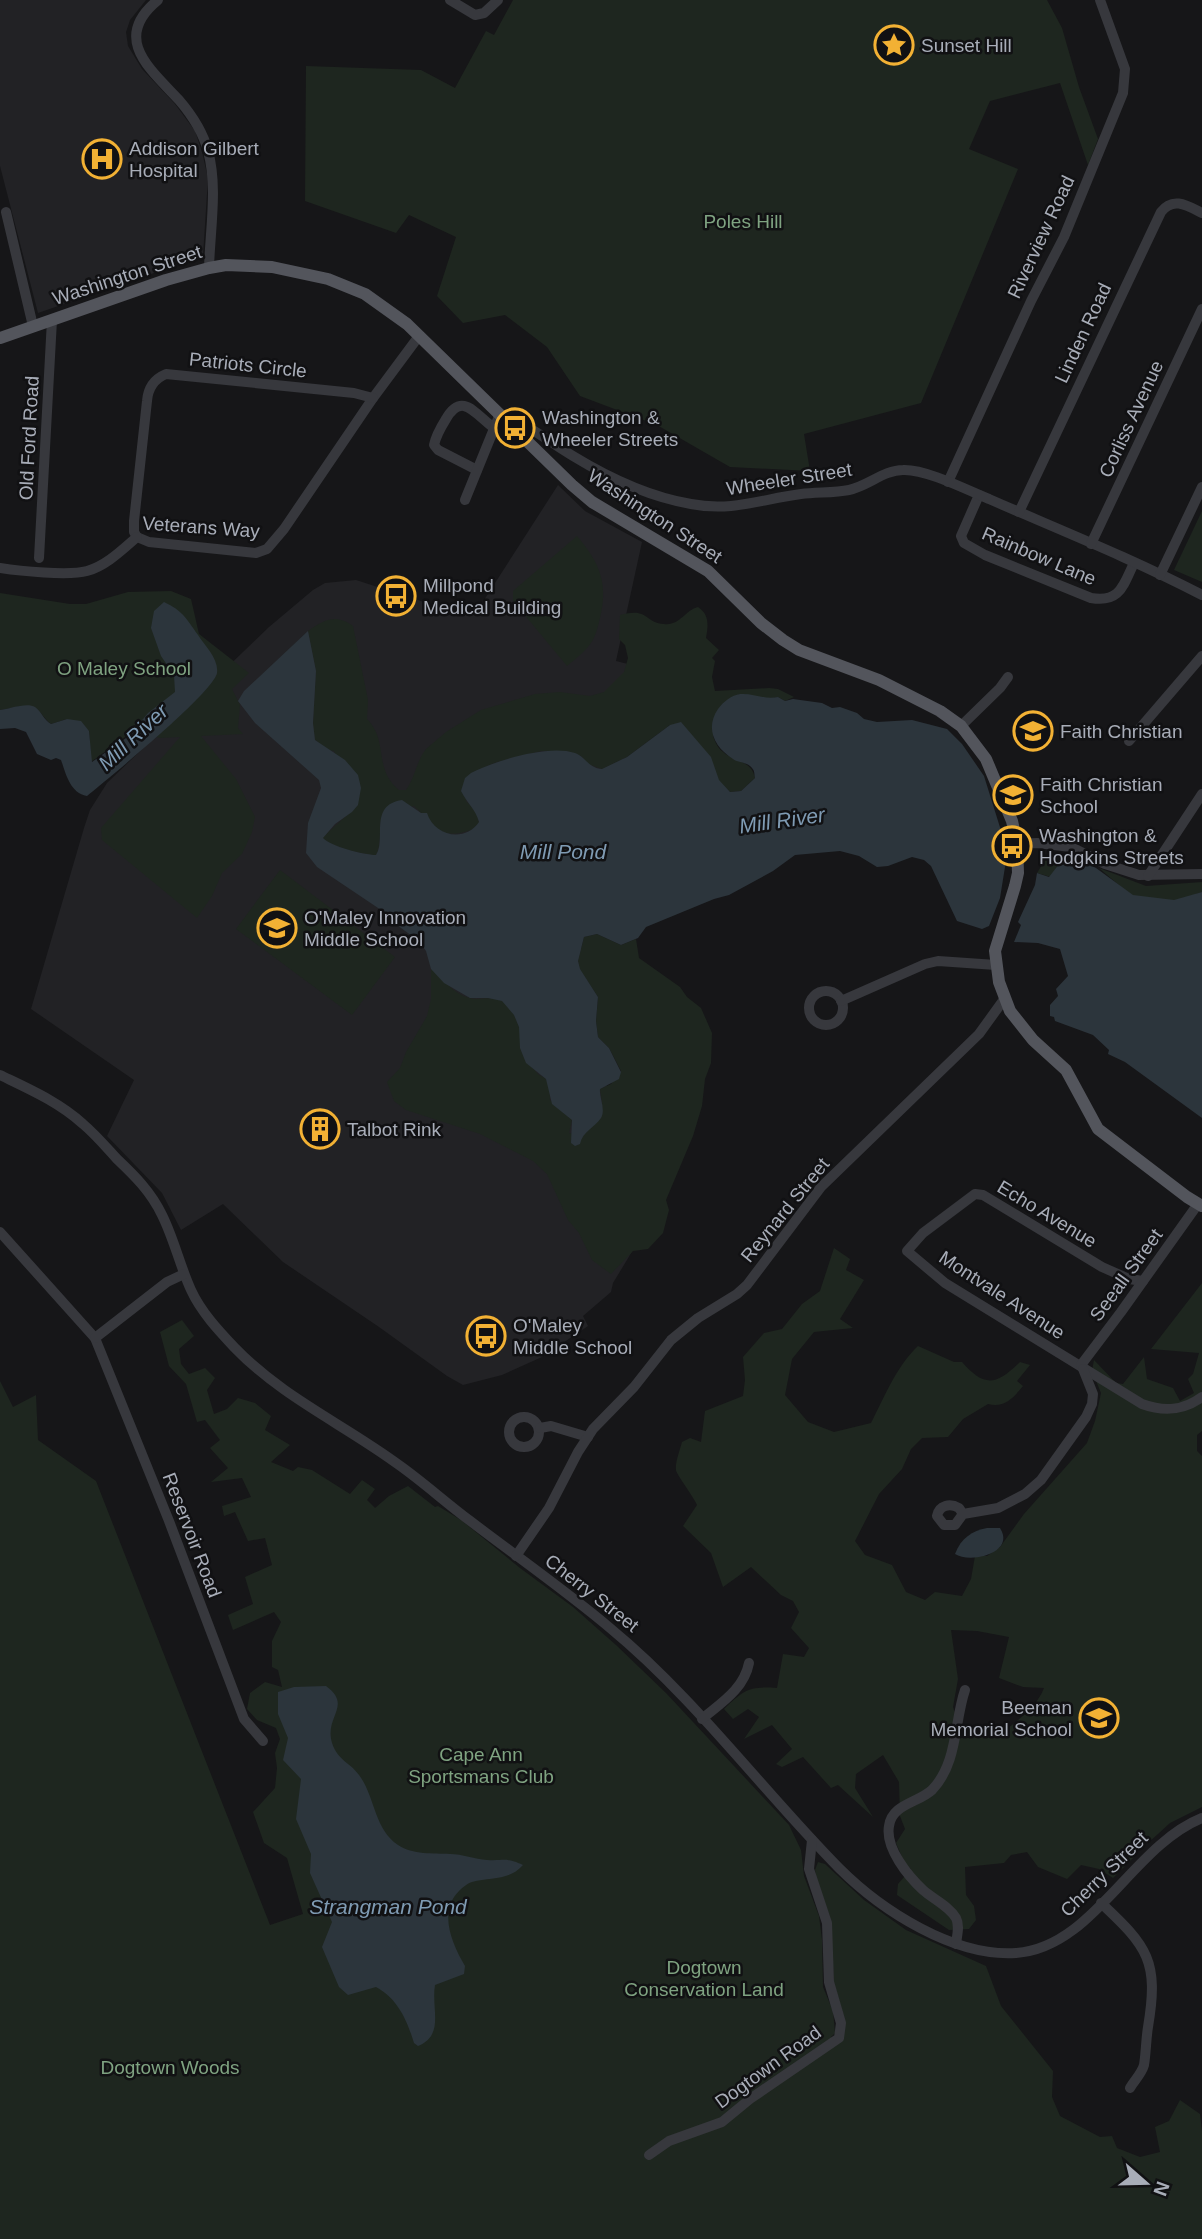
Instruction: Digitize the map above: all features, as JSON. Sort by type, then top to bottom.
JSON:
[{"type":"main road","name":"Washington Street","points":[[0,338],[209,268],[226,265],[272,267],[328,279],[365,294],[407,324],[592,502],[708,571],[772,633],[799,650],[911,695],[940,710],[961,726],[986,759],[1012,821],[1017,844],[1016,886],[995,951],[996,965],[1010,1012],[1033,1040],[1066,1070],[1098,1129],[1200,1205]]},
{"type":"street","points":[[158,0],[143,15],[136,41],[144,62],[190,114],[208,149],[212,180],[209,268]]},
{"type":"street","points":[[450,0],[470,13],[480,15],[498,0]]},
{"type":"street","name":"Riverview Road","points":[[948,482],[1031,301],[1064,237],[1123,93],[1125,69],[1100,0]]},
{"type":"street","name":"Linden Road","points":[[1019,512],[1161,212],[1166,206],[1177,203],[1202,213]]},
{"type":"street","points":[[6,212],[33,326]]},
{"type":"street","name":"Corliss Avenue","points":[[1091,544],[1202,309]]},
{"type":"street","name":"Old Ford Road","points":[[39,558],[52,320]]},
{"type":"street","points":[[373,398],[419,336]]},
{"type":"street","name":"Patriots Circle","points":[[137,537],[134,522],[147,401],[150,388],[160,376],[179,375],[354,393],[373,398]]},
{"type":"street","name":"Veterans Way","points":[[0,568],[89,571],[102,565],[137,537],[143,541],[163,544],[256,552],[267,549],[373,398]]},
{"type":"street","points":[[477,470],[438,450],[434,445],[438,432],[457,405],[464,405],[494,428]]},
{"type":"street","points":[[465,500],[500,414]]},
{"type":"street","name":"Wheeler Street","points":[[500,414],[522,422],[607,474],[654,494],[695,505],[732,508],[801,494],[849,490],[901,470],[920,473],[1019,512],[1202,596]]},
{"type":"street","points":[[1160,575],[1202,486]]},
{"type":"street","name":"Rainbow Lane","points":[[979,495],[961,536],[964,543],[985,555],[1091,598],[1103,600],[1114,597],[1121,591],[1135,564]]},
{"type":"street","points":[[1129,740],[1202,656]]},
{"type":"street","points":[[961,726],[1008,677]]},
{"type":"street","points":[[1148,876],[1202,794]]},
{"type":"street","points":[[1017,844],[1037,843],[1071,847],[1105,864],[1139,876],[1202,874]]},
{"type":"street","points":[[841,1001],[925,964],[938,961],[996,965]]},
{"type":"street","name":"Reynard Street","points":[[516,1556],[549,1508],[587,1437],[634,1387],[671,1340],[698,1318],[737,1294],[747,1284],[821,1187],[979,1034],[1005,998]]},
{"type":"street","name":"Cherry Street","points":[[0,1075],[39,1094],[81,1121],[139,1179],[160,1210],[173,1237],[184,1274],[200,1306],[222,1334],[251,1363],[320,1415],[401,1466],[638,1653],[847,1875],[896,1913],[956,1944],[982,1951],[1023,1952],[1045,1946],[1080,1925],[1173,1832],[1202,1818]]},
{"type":"street","name":"Echo Avenue","points":[[907,1251],[923,1233],[970,1196],[983,1195],[1102,1267],[1129,1279],[1143,1281]]},
{"type":"street","name":"Seeall Street","points":[[1081,1365],[1200,1205]]},
{"type":"street","name":"Reservoir Road","points":[[0,1232],[95,1338],[169,1521],[244,1719],[263,1741]]},
{"type":"street","name":"Montvale Avenue","points":[[907,1251],[945,1283],[1152,1408],[1184,1408],[1202,1397]]},
{"type":"street","points":[[95,1338],[167,1282],[184,1274]]},
{"type":"street","points":[[963,1514],[980,1513],[1010,1503],[1041,1480],[1086,1418],[1092,1404],[1094,1394],[1081,1365]]},
{"type":"street","points":[[540,1428],[551,1426],[587,1437]]},
{"type":"street","points":[[702,1719],[738,1688],[746,1677],[748,1664]]},
{"type":"street","points":[[956,1944],[958,1930],[955,1916],[915,1881],[896,1856],[888,1833],[894,1813],[931,1790],[948,1764],[965,1690]]},
{"type":"street","name":"Dogtown Road","points":[[649,2155],[669,2141],[722,2122],[750,2099],[839,2038],[841,2023],[829,1982],[827,1923],[809,1869],[813,1840]]},
{"type":"street","points":[[1101,1903],[1139,1942],[1150,1961],[1153,1978],[1143,2066],[1130,2088]]},
{"type":"shaded area","name":"Addison Gilbert Hospital","points":[[0,0],[146,0],[130,20],[126,32],[128,46],[142,69],[175,104],[195,131],[208,178],[203,256],[38,313],[0,166]]},
{"type":"shaded area","name":"O'Maley Innovation Middle School","points":[[558,485],[585,511],[642,542],[616,661],[679,677],[563,848],[636,1245],[613,1283],[611,1292],[583,1316],[588,1326],[542,1357],[502,1375],[463,1385],[283,1262],[223,1204],[181,1230],[162,1193],[107,1136],[134,1080],[31,1009],[90,810],[107,783],[269,627],[325,583],[356,580],[461,614],[473,614]]},
{"type":"green space","name":"Poles Hill","points":[[513,0],[1047,0],[1062,28],[1098,139],[1088,165],[1060,83],[990,101],[969,149],[1018,169],[921,403],[804,434],[810,471],[730,467],[657,425],[580,396],[547,347],[505,315],[463,323],[437,296],[456,237],[409,215],[396,233],[305,201],[306,66],[421,70],[455,88],[486,31],[494,35]]},
{"type":"green space","points":[[1202,511],[1202,582],[1174,570]]},
{"type":"green space","points":[[577,536],[597,566],[603,597],[594,638],[586,650],[567,666],[513,601],[513,591]]},
{"type":"green space","name":"O Maley School","points":[[171,591],[191,599],[199,634],[249,673],[232,689],[240,705],[238,728],[243,734],[201,736],[236,779],[255,817],[252,832],[242,854],[222,873],[212,896],[197,918],[102,840],[101,828],[180,737],[160,738],[133,731],[91,762],[89,731],[67,719],[51,724],[32,707],[0,710],[0,593],[86,604],[128,592]]},
{"type":"green space","points":[[698,607],[706,617],[706,638],[719,650],[712,658],[715,661],[712,677],[715,691],[769,688],[778,689],[794,697],[785,701],[778,697],[768,699],[739,694],[713,736],[722,751],[746,764],[753,772],[755,778],[741,791],[730,792],[722,786],[670,725],[627,757],[602,769],[588,764],[581,756],[559,751],[541,751],[487,766],[466,801],[477,812],[479,823],[469,831],[452,834],[439,830],[414,806],[383,813],[376,855],[348,850],[322,838],[358,805],[334,751],[328,750],[315,740],[313,723],[316,671],[308,631],[314,627],[335,619],[353,626],[368,700],[367,719],[378,736],[386,773],[399,790],[406,790],[426,749],[446,732],[481,710],[535,694],[560,692],[590,696],[604,692],[624,672],[628,658],[625,645],[619,639],[620,615],[636,613],[657,623],[670,624]]},
{"type":"green space","points":[[1050,852],[1059,857],[1067,856],[1085,862],[1127,892],[1099,868],[1146,886],[1202,882],[1202,892],[1196,894],[1202,921],[1037,873]]},
{"type":"green space","points":[[280,870],[395,957],[352,1015],[236,929]]},
{"type":"green space","points":[[597,934],[621,945],[636,939],[639,958],[680,987],[687,997],[701,1008],[712,1033],[711,1063],[705,1079],[702,1106],[693,1136],[666,1200],[669,1210],[663,1233],[648,1249],[633,1251],[611,1274],[592,1260],[579,1233],[568,1220],[547,1174],[533,1161],[480,1134],[406,1110],[394,1101],[387,1082],[400,1068],[427,1016],[431,999],[431,969],[464,996],[474,999],[498,999],[509,1007],[532,1066],[547,1081],[550,1100],[572,1120],[569,1133],[582,1136],[598,1120],[602,1102],[600,1089],[611,1084],[621,1071],[609,1048],[598,1037],[598,997],[580,970],[578,961],[584,937]]},
{"type":"green space","points":[[834,1248],[850,1259],[846,1270],[864,1280],[840,1319],[853,1328],[814,1332],[792,1359],[785,1395],[808,1422],[834,1432],[871,1423],[897,1372],[918,1346],[954,1362],[962,1362],[984,1379],[997,1379],[1020,1362],[1030,1365],[1017,1381],[1023,1386],[1008,1401],[999,1405],[988,1404],[963,1419],[948,1437],[922,1438],[911,1449],[902,1469],[879,1494],[855,1541],[865,1555],[892,1565],[906,1592],[925,1600],[935,1592],[962,1596],[971,1579],[975,1556],[987,1556],[1000,1547],[1024,1514],[1087,1443],[1101,1393],[1092,1371],[1094,1360],[1116,1383],[1123,1384],[1144,1357],[1147,1379],[1173,1388],[1180,1401],[1194,1393],[1188,1379],[1193,1374],[1199,1353],[1151,1349],[1202,1283],[1202,1431],[1197,1435],[1197,1451],[1202,1456],[1202,1807],[1170,1823],[1147,1844],[1137,1838],[1128,1848],[1134,1857],[1113,1878],[1099,1869],[1081,1865],[1067,1879],[1038,1867],[1027,1852],[1011,1855],[1004,1863],[965,1867],[966,1895],[974,1906],[976,1920],[969,1929],[949,1930],[897,1895],[898,1884],[911,1869],[905,1864],[896,1843],[905,1829],[900,1816],[899,1782],[883,1755],[856,1774],[855,1788],[873,1817],[838,1785],[831,1788],[803,1757],[782,1767],[776,1764],[792,1749],[772,1725],[744,1739],[759,1717],[748,1709],[733,1719],[724,1709],[748,1691],[777,1688],[783,1654],[804,1657],[809,1648],[791,1628],[799,1612],[793,1601],[781,1595],[751,1567],[723,1587],[711,1553],[683,1526],[697,1505],[677,1472],[677,1460],[682,1442],[690,1438],[701,1442],[705,1411],[743,1396],[743,1357],[764,1333],[782,1329],[802,1304],[820,1291]],"holes":[[[951,1630],[977,1631],[1009,1637],[999,1678],[1023,1687],[1044,1688],[1030,1709],[999,1737],[962,1734],[953,1707],[958,1679]]]},
{"type":"green space","name":"Dogtown Woods","points":[[182,1320],[194,1336],[179,1349],[181,1364],[189,1374],[205,1368],[215,1378],[207,1390],[214,1414],[227,1409],[238,1398],[255,1403],[271,1416],[265,1430],[290,1445],[271,1462],[293,1471],[298,1467],[312,1470],[350,1494],[362,1480],[375,1489],[367,1500],[375,1508],[389,1496],[408,1486],[435,1507],[438,1506],[461,1520],[573,1607],[616,1645],[666,1693],[789,1825],[801,1850],[804,1876],[819,1916],[823,1987],[833,2011],[835,2033],[831,2037],[838,2044],[842,2041],[845,2020],[834,1983],[830,1917],[816,1877],[818,1862],[825,1864],[864,1900],[906,1930],[986,1966],[1001,2006],[1053,2071],[1052,2097],[1060,2116],[1100,2137],[1112,2136],[1117,2148],[1140,2157],[1160,2152],[1155,2127],[1169,2121],[1180,2100],[1200,2114],[1202,2239],[0,2239],[0,1381],[13,1407],[36,1395],[38,1440],[96,1481],[270,1925],[303,1914],[287,1858],[264,1843],[253,1812],[275,1788],[275,1753],[280,1739],[276,1728],[257,1720],[247,1709],[250,1693],[265,1682],[282,1687],[278,1670],[272,1667],[272,1641],[281,1622],[274,1612],[233,1630],[228,1615],[253,1604],[245,1577],[272,1565],[265,1538],[248,1541],[235,1512],[224,1516],[222,1506],[251,1497],[242,1478],[211,1482],[228,1468],[210,1448],[220,1440],[205,1420],[197,1422],[186,1384],[169,1366],[160,1332]]},
{"type":"water","name":"Mill River","points":[[164,602],[187,619],[214,658],[217,673],[198,698],[159,735],[87,796],[81,794],[70,782],[61,760],[51,760],[37,754],[26,732],[15,728],[0,729],[0,710],[23,705],[32,706],[51,724],[67,719],[81,721],[89,731],[92,762],[129,736],[148,713],[175,692],[174,675],[161,656],[151,628],[154,611]]},
{"type":"water","name":"Mill Pond","points":[[308,631],[316,671],[313,723],[315,740],[345,760],[358,775],[361,788],[358,805],[323,838],[333,844],[376,855],[385,809],[402,800],[421,813],[427,813],[436,827],[443,831],[450,834],[466,833],[479,822],[461,791],[465,778],[471,773],[507,759],[551,751],[575,753],[593,767],[602,769],[627,757],[670,725],[681,722],[711,757],[719,780],[730,792],[741,791],[755,778],[754,770],[726,754],[716,743],[712,730],[714,716],[722,704],[737,695],[778,697],[785,701],[793,699],[822,703],[832,708],[840,707],[857,713],[864,719],[877,722],[912,720],[947,729],[962,744],[984,776],[1003,837],[1005,867],[1000,898],[989,926],[982,929],[957,921],[931,866],[924,860],[912,857],[877,867],[859,856],[840,851],[795,855],[773,871],[729,895],[646,927],[638,938],[621,945],[597,934],[584,937],[578,961],[580,969],[598,997],[598,1037],[609,1048],[621,1072],[619,1079],[600,1089],[603,1111],[601,1118],[580,1144],[575,1146],[571,1143],[572,1120],[552,1104],[546,1079],[526,1063],[520,1048],[519,1027],[514,1015],[502,1001],[470,998],[444,983],[431,969],[426,951],[419,941],[387,914],[317,867],[306,853],[308,823],[321,788],[319,780],[255,723],[238,701],[244,691]]},
{"type":"water","points":[[1067,854],[1096,868],[1133,895],[1174,900],[1202,892],[1202,1118],[1125,1062],[1108,1054],[1109,1050],[1093,1035],[1055,1021],[1054,1017],[1050,1016],[1050,1005],[1058,996],[1056,989],[1068,976],[1060,949],[1038,943],[1014,942],[1021,925],[1018,922],[1035,885],[1037,873],[1049,877]]},
{"type":"water","points":[[987,1528],[1000,1528],[1003,1537],[997,1550],[971,1558],[955,1554],[968,1536]]},
{"type":"water","name":"Strangman Pond","points":[[326,1686],[334,1693],[338,1706],[331,1726],[332,1743],[341,1758],[356,1771],[364,1783],[379,1821],[390,1838],[398,1845],[417,1852],[508,1860],[523,1865],[506,1876],[469,1883],[453,1899],[449,1908],[449,1928],[465,1966],[464,1974],[435,1985],[434,2028],[426,2041],[418,2046],[414,2043],[401,2011],[384,1992],[376,1987],[348,1995],[339,1987],[322,1947],[332,1922],[310,1873],[311,1854],[296,1819],[301,1779],[283,1760],[288,1738],[278,1714],[278,1692],[294,1687]]},
{"type":"place","name":"Sunset Hill","points":[[894,45]]},
{"type":"place","name":"Addison Gilbert Hospital","points":[[102,159]]},
{"type":"place","name":"Washington & Wheeler Streets","points":[[515,428]]},
{"type":"place","name":"Millpond Medical Building","points":[[396,596]]},
{"type":"place","name":"Faith Christian","points":[[1033,731]]},
{"type":"place","name":"Faith Christian School","points":[[1013,795]]},
{"type":"place","name":"Washington & Hodgkins Streets","points":[[1012,846]]},
{"type":"place","name":"O'Maley Innovation Middle School","points":[[277,928]]},
{"type":"place","name":"Talbot Rink","points":[[320,1129]]},
{"type":"place","name":"O'Maley Middle School","points":[[486,1336]]},
{"type":"place","name":"Beeman Memorial School","points":[[1099,1718]]},
{"type":"park label","name":"Cape Ann Sportsmans Club","points":[[481,1765]]},
{"type":"park label","name":"Dogtown Conservation Land","points":[[704,1978]]}]
